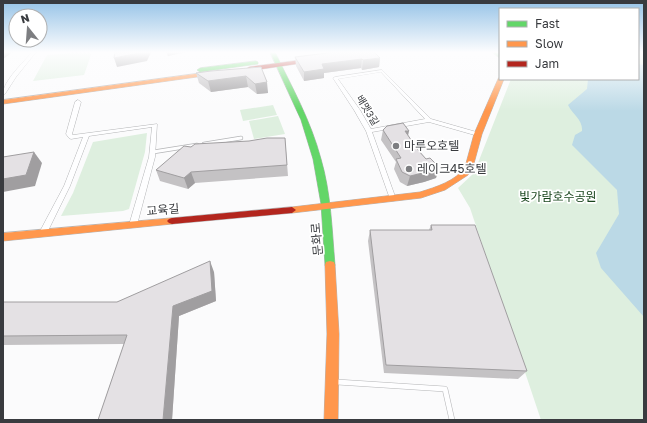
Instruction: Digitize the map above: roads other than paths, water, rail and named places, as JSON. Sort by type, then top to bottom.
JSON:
[{"type":"street","points":[[3,94],[19,72]]},
{"type":"street","points":[[3,97],[207,72]]},
{"type":"street","points":[[3,102],[216,72]]},
{"type":"street","name":"문화로","points":[[281,72],[306,122],[314,144],[325,207],[332,288],[334,382],[331,420]]},
{"type":"street","name":"배멧3길","points":[[377,72],[335,78],[369,131],[394,199]]},
{"type":"street","name":"배멧3길","points":[[383,72],[429,120]]},
{"type":"street","points":[[325,207],[421,195],[442,188],[465,173],[469,167],[478,134],[501,80]]},
{"type":"street","points":[[78,102],[69,136],[87,135],[155,124],[153,152],[148,178],[133,225]]},
{"type":"street","points":[[369,131],[429,120],[478,134]]},
{"type":"street","points":[[43,233],[78,162],[87,135]]},
{"type":"street","name":"교육길","points":[[3,237],[325,207]]},
{"type":"lane","points":[[153,152],[241,138]]},
{"type":"lane","points":[[334,382],[445,389],[452,420]]},
{"type":"water","points":[[639,72],[644,72],[644,317],[601,268],[596,253],[619,214],[617,190],[572,145],[575,135],[582,131],[582,127],[568,105],[587,89],[588,80],[639,80]]},
{"type":"place","name":"마루오호텔","points":[[396,146]]},
{"type":"place","name":"레이크45호텔","points":[[409,169]]},
{"type":"park label","name":"빛가람호수공원","points":[[558,197]]}]
